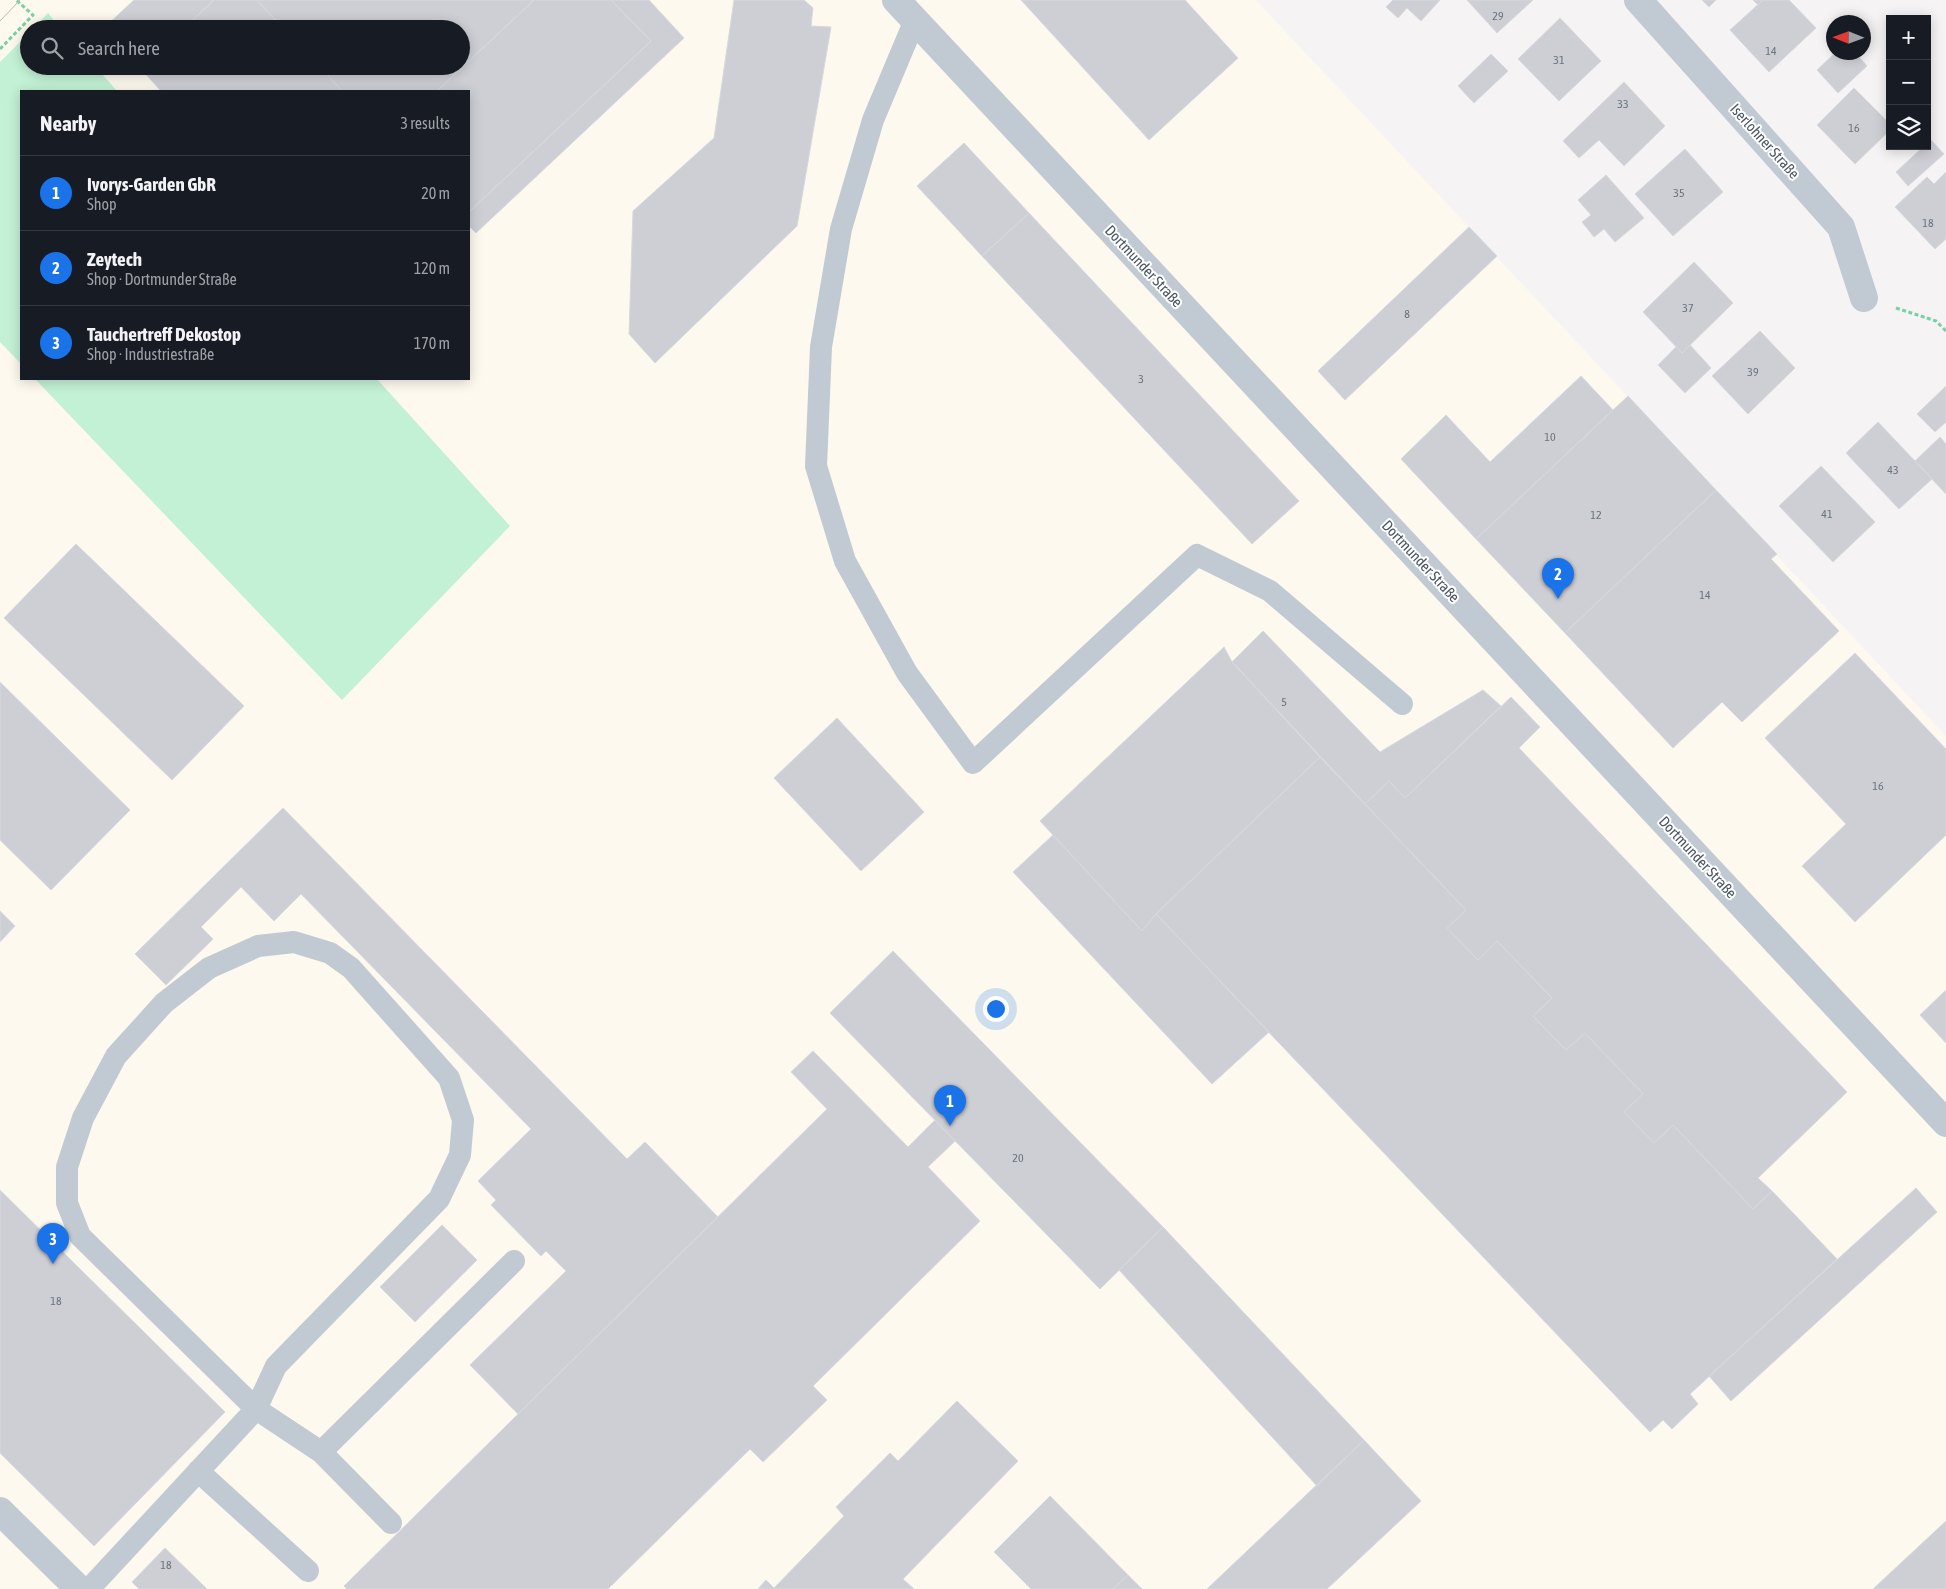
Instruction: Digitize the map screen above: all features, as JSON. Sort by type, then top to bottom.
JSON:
[{"type":"street","name":"Dortmunder Straße","points":[[896,0],[1946,1123]]},
{"type":"street","name":"Iserlohner Straße","points":[[1638,0],[1841,227],[1864,298]]},
{"type":"street","points":[[0,1511],[79,1589]]},
{"type":"lane","points":[[915,20],[873,120],[841,229],[821,347],[816,466],[845,561],[907,673],[973,763],[1197,554],[1270,591],[1402,704]]},
{"type":"lane","points":[[89,1589],[256,1409],[276,1366],[439,1199],[460,1155],[463,1120],[449,1078],[351,968],[330,952],[294,942],[258,946],[209,968],[164,1003],[116,1056],[83,1118],[67,1167],[67,1203],[80,1236],[256,1409],[322,1452],[391,1523]]},
{"type":"lane","points":[[322,1452],[514,1261]]},
{"type":"lane","points":[[198,1471],[308,1571]]},
{"type":"path","points":[[16,0],[33,15],[28,20]]},
{"type":"path","points":[[0,49],[20,28]]},
{"type":"path","points":[[1864,298],[1936,320],[1946,331]]},
{"type":"shaded area","points":[[0,0],[1256,0],[1946,736],[1946,1589],[0,1589]]},
{"type":"green space","points":[[48,13],[54,20],[41,20]]},
{"type":"green space","points":[[20,42],[20,75],[103,75],[116,90],[20,90],[20,363],[0,342],[0,62]]},
{"type":"green space","points":[[36,380],[378,380],[510,526],[342,700]]},
{"type":"building","points":[[134,0],[214,0],[193,20],[112,20]]},
{"type":"building","points":[[214,0],[257,0],[276,20],[193,20]]},
{"type":"building","points":[[257,0],[534,0],[470,60],[470,20],[276,20]]},
{"type":"building","points":[[534,0],[611,0],[651,41],[470,211],[470,90],[438,90],[454,75],[470,75],[470,60]]},
{"type":"building","points":[[611,0],[649,0],[684,38],[476,233],[470,227],[470,211],[651,41]]},
{"type":"building","points":[[734,0],[804,0],[813,8],[811,26],[831,27],[797,226],[655,363],[629,334],[633,211],[714,138]]},
{"type":"building","points":[[1021,0],[1185,0],[1238,58],[1149,140]]},
{"type":"building","points":[[1393,0],[1440,0],[1421,21],[1407,8],[1398,18],[1386,7]]},
{"type":"building","points":[[1467,0],[1533,0],[1497,33]]},
{"type":"building","points":[[1702,0],[1716,0],[1709,7]]},
{"type":"building","points":[[1753,0],[1763,0],[1758,5]]},
{"type":"building","points":[[1763,0],[1789,0],[1816,28],[1769,72],[1730,30]]},
{"type":"building","points":[[1560,18],[1601,61],[1559,101],[1518,59]]},
{"type":"building","points":[[1491,54],[1508,71],[1474,103],[1458,86]]},
{"type":"building","points":[[1828,60],[1862,60],[1867,66],[1838,93],[1817,70]]},
{"type":"building","points":[[146,75],[327,75],[341,90],[160,90]]},
{"type":"building","points":[[327,75],[454,75],[438,90],[341,90]]},
{"type":"building","points":[[1624,82],[1665,126],[1624,166],[1599,140],[1579,158],[1563,141]]},
{"type":"building","points":[[1854,88],[1886,120],[1886,134],[1855,164],[1817,125]]},
{"type":"building","points":[[1931,140],[1944,154],[1908,186],[1896,172],[1920,150],[1931,150]]},
{"type":"building","points":[[964,143],[1029,213],[982,256],[917,186]]},
{"type":"building","points":[[1685,149],[1723,192],[1673,236],[1635,194]]},
{"type":"building","points":[[1946,172],[1946,239],[1935,249],[1895,207],[1927,177],[1934,184]]},
{"type":"building","points":[[1606,175],[1644,218],[1615,242],[1604,229],[1594,237],[1582,222],[1591,215],[1578,200]]},
{"type":"building","points":[[1029,213],[1299,501],[1252,544],[982,256]]},
{"type":"building","points":[[1469,227],[1497,256],[1345,400],[1318,371]]},
{"type":"building","points":[[1694,262],[1733,303],[1682,353],[1643,312]]},
{"type":"building","points":[[1760,331],[1795,368],[1748,414],[1712,376]]},
{"type":"building","points":[[1690,345],[1711,368],[1685,393],[1658,365],[1676,347],[1682,353]]},
{"type":"building","points":[[1581,376],[1613,410],[1476,539],[1401,459],[1446,415],[1490,462]]},
{"type":"building","points":[[1946,386],[1946,422],[1935,432],[1917,414]]},
{"type":"building","points":[[1628,396],[1716,490],[1565,633],[1476,539]]},
{"type":"building","points":[[1878,422],[1932,479],[1899,509],[1846,453]]},
{"type":"building","points":[[1940,437],[1946,444],[1946,494],[1915,461]]},
{"type":"building","points":[[1821,466],[1875,522],[1833,562],[1779,506]]},
{"type":"building","points":[[1716,490],[1777,554],[1771,559],[1839,631],[1742,722],[1722,702],[1673,748],[1565,633]]},
{"type":"building","points":[[76,544],[244,706],[172,780],[4,618]]},
{"type":"building","points":[[1263,631],[1380,752],[1483,690],[1501,706],[1405,798],[1389,781],[1365,804],[1232,662]]},
{"type":"building","points":[[1224,647],[1232,662],[1320,757],[1156,914],[1142,931],[1040,821]]},
{"type":"building","points":[[1855,653],[1946,749],[1946,835],[1855,922],[1802,866],[1846,824],[1765,738]]},
{"type":"building","points":[[0,682],[130,810],[51,890],[0,840]]},
{"type":"building","points":[[1511,697],[1540,727],[1519,748],[1847,1092],[1758,1178],[1772,1191],[1753,1209],[1673,1125],[1654,1143],[1624,1112],[1643,1094],[1585,1033],[1566,1050],[1533,1016],[1552,998],[1497,941],[1478,960],[1447,928],[1466,910],[1365,804],[1389,781],[1405,798]]},
{"type":"building","points":[[837,718],[924,812],[861,871],[774,778]]},
{"type":"building","points":[[1320,757],[1466,910],[1447,928],[1478,960],[1497,941],[1552,998],[1533,1016],[1566,1050],[1585,1033],[1643,1094],[1624,1112],[1654,1143],[1673,1125],[1753,1209],[1772,1191],[1837,1259],[1690,1394],[1698,1404],[1672,1429],[1663,1420],[1650,1432],[1156,914]]},
{"type":"building","points":[[283,808],[627,1159],[645,1142],[718,1217],[518,1414],[470,1365],[566,1271],[546,1251],[541,1256],[491,1205],[496,1200],[478,1181],[531,1129],[301,894],[274,921],[241,887],[201,927],[213,939],[166,985],[135,954]]},
{"type":"building","points":[[1053,835],[1142,931],[1156,914],[1269,1032],[1212,1084],[1013,872]]},
{"type":"building","points":[[0,911],[15,926],[0,942]]},
{"type":"building","points":[[893,951],[1163,1227],[1100,1289],[830,1013]]},
{"type":"building","points":[[1946,990],[1946,1043],[1920,1015]]},
{"type":"building","points":[[813,1051],[908,1147],[935,1120],[955,1141],[928,1167],[980,1221],[813,1386],[827,1400],[763,1462],[750,1449],[608,1589],[347,1589],[344,1586],[827,1109],[791,1072]]},
{"type":"building","points":[[1916,1188],[1937,1212],[1731,1401],[1709,1376]]},
{"type":"building","points":[[0,1190],[225,1412],[94,1546],[0,1453]]},
{"type":"building","points":[[442,1225],[477,1260],[415,1322],[380,1287]]},
{"type":"building","points":[[1163,1227],[1364,1440],[1317,1486],[1119,1270]]},
{"type":"building","points":[[957,1401],[1018,1461],[903,1579],[914,1589],[758,1589],[766,1580],[774,1588],[844,1516],[836,1507],[890,1453],[898,1461]]},
{"type":"building","points":[[1364,1440],[1421,1501],[1327,1589],[1207,1589]]},
{"type":"building","points":[[1050,1496],[1128,1575],[1113,1589],[1031,1589],[994,1552]]},
{"type":"building","points":[[1946,1521],[1946,1589],[1873,1589]]},
{"type":"building","points":[[165,1548],[207,1589],[139,1589],[132,1582]]},
{"type":"building","points":[[1128,1575],[1142,1589],[1113,1589]]},
{"type":"tram line","points":[[0,21],[20,0]]},
{"type":"place","name":"Zeytech","points":[[1558,599]]},
{"type":"place","name":"Ivorys-Garden GbR","points":[[950,1126]]},
{"type":"place","name":"Tauchertreff Dekostop","points":[[53,1264]]}]
